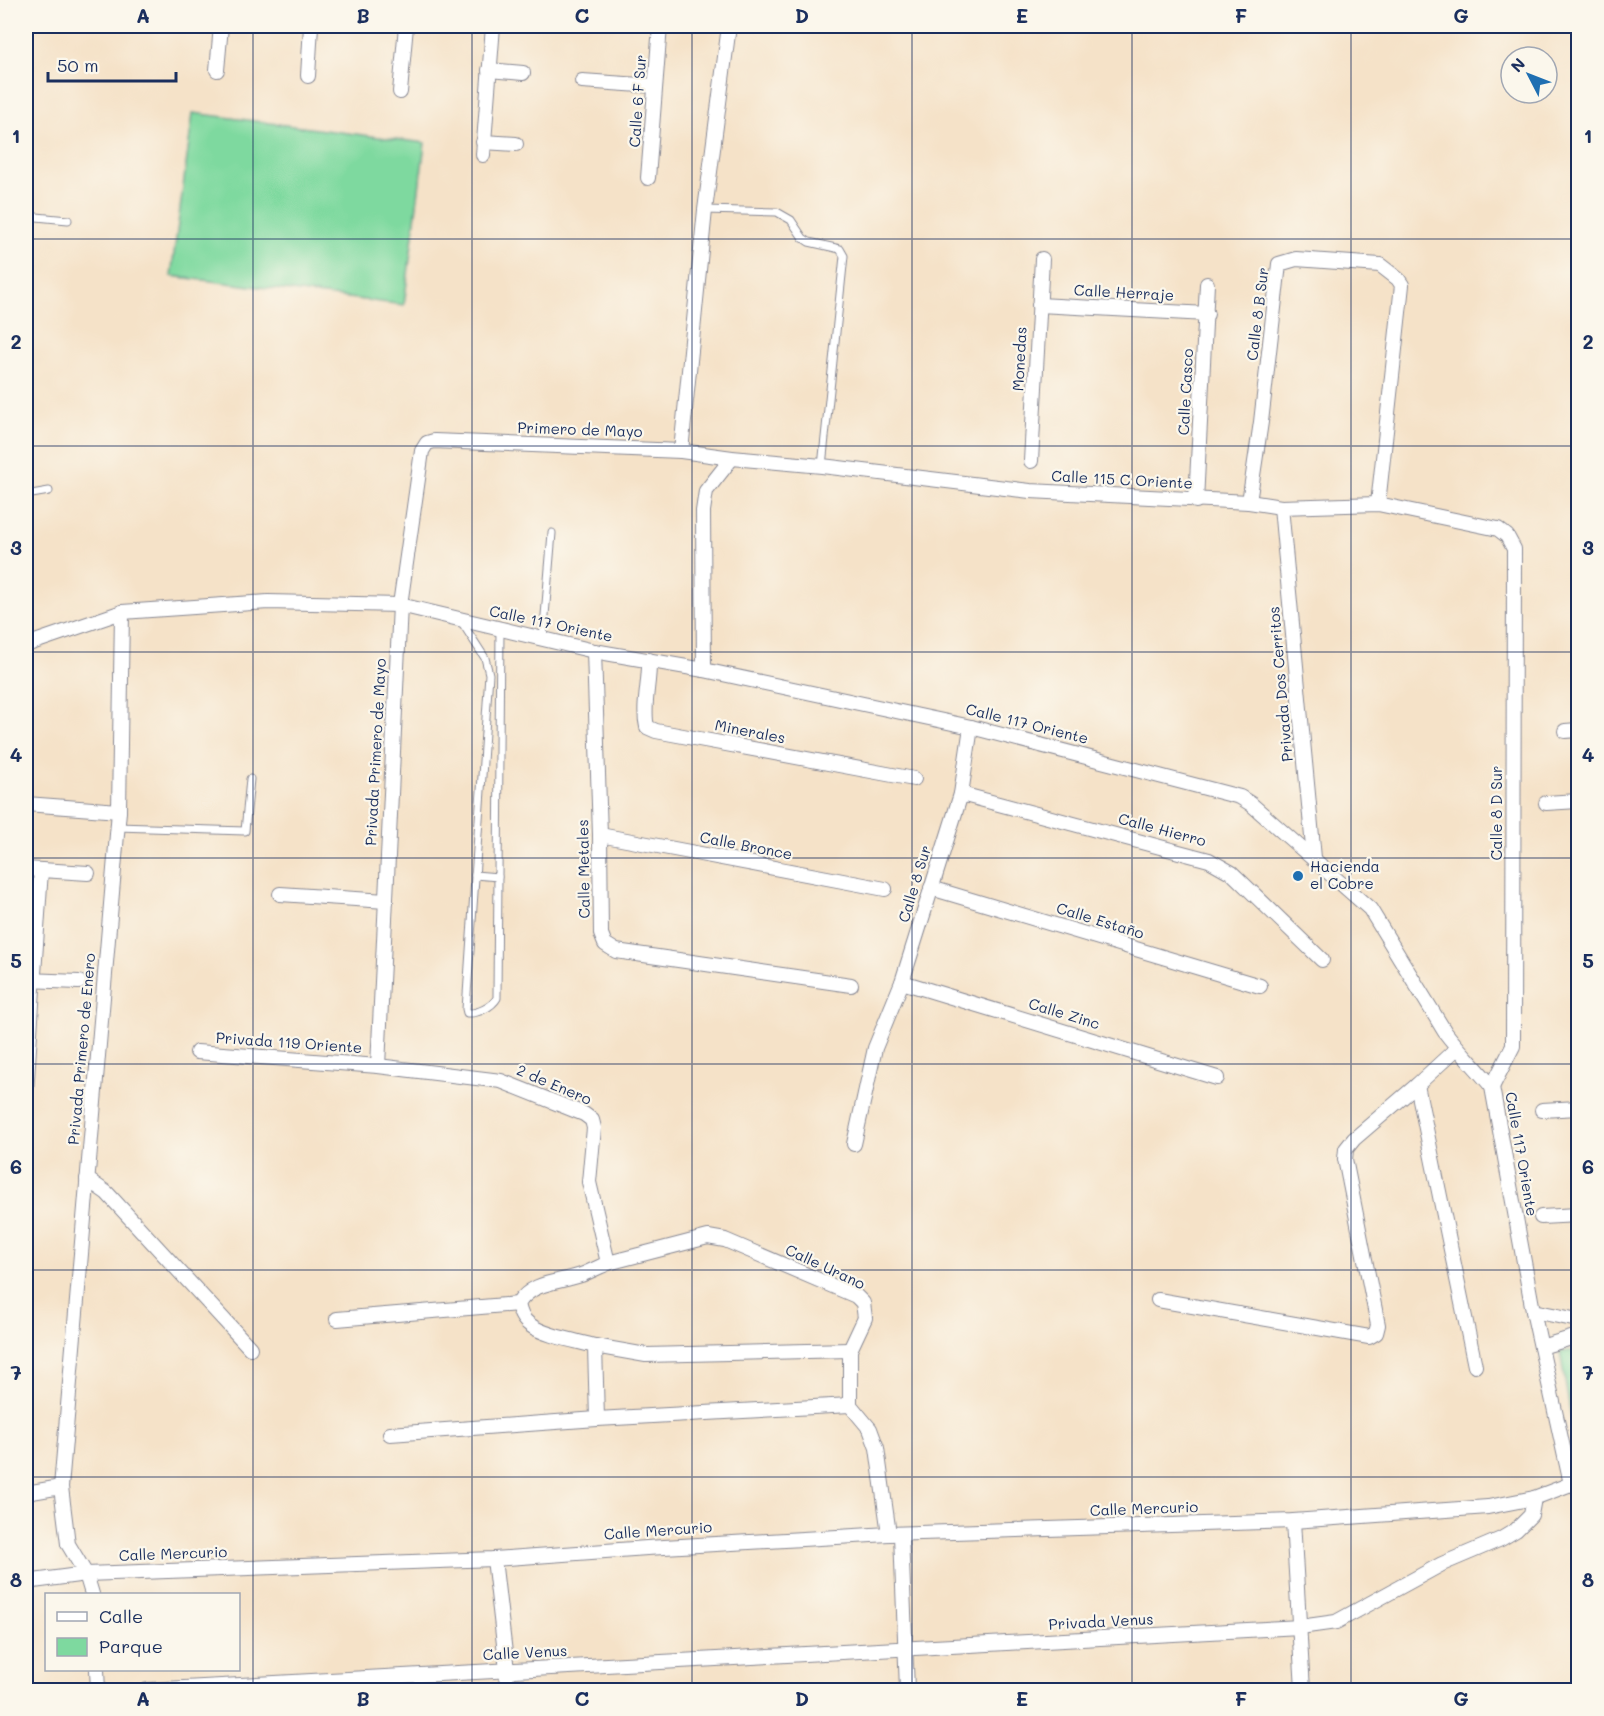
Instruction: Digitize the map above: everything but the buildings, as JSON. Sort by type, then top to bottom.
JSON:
[{"type":"street","points":[[217,70],[221,26]]},
{"type":"street","points":[[308,76],[311,26]]},
{"type":"street","points":[[400,92],[406,26]]},
{"type":"street","points":[[493,26],[483,148],[516,144]]},
{"type":"street","name":"Calle 6 F Sur","points":[[648,178],[660,26]]},
{"type":"street","points":[[681,451],[705,210],[729,26]]},
{"type":"street","points":[[489,70],[523,74]]},
{"type":"street","points":[[582,81],[655,86]]},
{"type":"street","name":"Monedas","points":[[1031,461],[1042,259]]},
{"type":"street","name":"Calle 8 B Sur","points":[[1249,502],[1261,422],[1279,264],[1296,259],[1380,265],[1402,285],[1378,504]]},
{"type":"street","name":"Calle Casco","points":[[1196,501],[1208,284]]},
{"type":"street","name":"Calle Herraje","points":[[1039,305],[1207,314]]},
{"type":"street","name":"Primero de Mayo","points":[[427,443],[681,451],[732,458]]},
{"type":"street","name":"Privada Primero de Mayo","points":[[378,1066],[400,605],[422,451],[427,443]]},
{"type":"street","points":[[704,670],[703,511],[706,491],[732,458]]},
{"type":"street","name":"Calle 115 C Oriente","points":[[732,458],[822,466],[1030,491],[1249,502],[1281,507],[1378,504],[1498,529],[1507,536]]},
{"type":"street","name":"Privada Dos Cerritos","points":[[1281,507],[1314,858]]},
{"type":"street","name":"Calle 8 D Sur","points":[[1492,1087],[1513,1046],[1514,549],[1507,536]]},
{"type":"street","name":"Calle 117 Oriente","points":[[26,645],[122,612],[268,602],[400,605],[594,651],[704,670],[971,727],[1230,793],[1251,804],[1370,909],[1444,1032],[1492,1087],[1533,1311],[1575,1486]]},
{"type":"street","name":"Privada Primero de Enero","points":[[92,1593],[86,1574],[68,1544],[61,1487],[119,811],[122,612]]},
{"type":"street","name":"Calle Metales","points":[[594,651],[601,934],[605,944],[616,951],[851,985]]},
{"type":"street","name":"Minerales","points":[[650,660],[645,717],[647,728],[914,779]]},
{"type":"street","name":"Calle 8 Sur","points":[[854,1144],[875,1048],[902,982],[961,794],[971,727]]},
{"type":"street","name":"Calle Hierro","points":[[961,794],[1221,865],[1322,960]]},
{"type":"street","points":[[1546,802],[1578,801]]},
{"type":"street","points":[[26,804],[119,811]]},
{"type":"street","name":"Calle Bronce","points":[[600,835],[885,889]]},
{"type":"street","points":[[26,869],[88,873]]},
{"type":"street","points":[[26,1093],[29,980],[41,870]]},
{"type":"street","name":"Calle Estaño","points":[[931,888],[1260,986]]},
{"type":"street","points":[[280,894],[386,902]]},
{"type":"street","points":[[29,980],[79,982]]},
{"type":"street","name":"Calle Zinc","points":[[902,982],[1216,1078]]},
{"type":"street","points":[[1158,1300],[1369,1337],[1376,1333],[1378,1325],[1345,1159],[1346,1149],[1354,1139],[1457,1048]]},
{"type":"street","name":"Privada 119 Oriente","points":[[197,1052],[378,1066]]},
{"type":"street","name":"2 de Enero","points":[[378,1066],[501,1081],[592,1119],[594,1128],[589,1182],[608,1263]]},
{"type":"street","points":[[1417,1085],[1475,1366]]},
{"type":"street","points":[[1542,1110],[1578,1108]]},
{"type":"street","points":[[87,1179],[107,1193],[250,1348]]},
{"type":"street","points":[[1540,1217],[1578,1215]]},
{"type":"street","name":"Calle Urano","points":[[608,1263],[708,1237],[725,1240],[856,1296],[863,1303],[865,1318],[850,1350],[850,1405]]},
{"type":"street","points":[[608,1263],[581,1275],[537,1286],[524,1294],[518,1304],[520,1315],[540,1330],[596,1346],[646,1355],[850,1350]]},
{"type":"street","points":[[337,1319],[518,1304]]},
{"type":"street","points":[[1533,1311],[1578,1320]]},
{"type":"street","points":[[1541,1347],[1578,1336]]},
{"type":"street","points":[[596,1346],[597,1419]]},
{"type":"street","points":[[390,1434],[597,1419],[850,1405],[870,1429],[877,1448],[895,1534],[907,1690]]},
{"type":"street","name":"Calle Mercurio","points":[[26,1582],[86,1574],[494,1559],[895,1534],[1293,1521],[1488,1507],[1534,1498],[1575,1486]]},
{"type":"street","points":[[26,1493],[61,1487]]},
{"type":"street","name":"Privada Venus","points":[[905,1649],[1300,1627],[1336,1623],[1442,1564],[1502,1539],[1516,1530],[1531,1515],[1534,1498]]},
{"type":"street","points":[[1293,1521],[1303,1690]]},
{"type":"street","points":[[494,1559],[507,1670],[506,1690]]},
{"type":"street","name":"Calle Venus","points":[[147,1690],[905,1649]]},
{"type":"street","points":[[97,1671],[98,1690]]},
{"type":"lane","points":[[705,210],[777,212],[791,220],[803,238],[809,242],[840,249],[844,256],[822,466]]},
{"type":"lane","points":[[26,216],[69,220]]},
{"type":"lane","points":[[26,495],[49,490]]},
{"type":"lane","points":[[543,639],[552,533]]},
{"type":"lane","points":[[461,620],[488,666],[466,1009],[471,1014],[491,1005],[497,998],[500,629]]},
{"type":"lane","points":[[483,762],[499,763]]},
{"type":"lane","points":[[117,827],[245,831],[250,779]]},
{"type":"lane","points":[[475,875],[498,877]]},
{"type":"green space","points":[[193,113],[425,143],[404,305],[171,276]]},
{"type":"green space","points":[[1578,1350],[1578,1457],[1560,1352]]},
{"type":"place","name":"Hacienda el Cobre","points":[[1298,876]]}]
